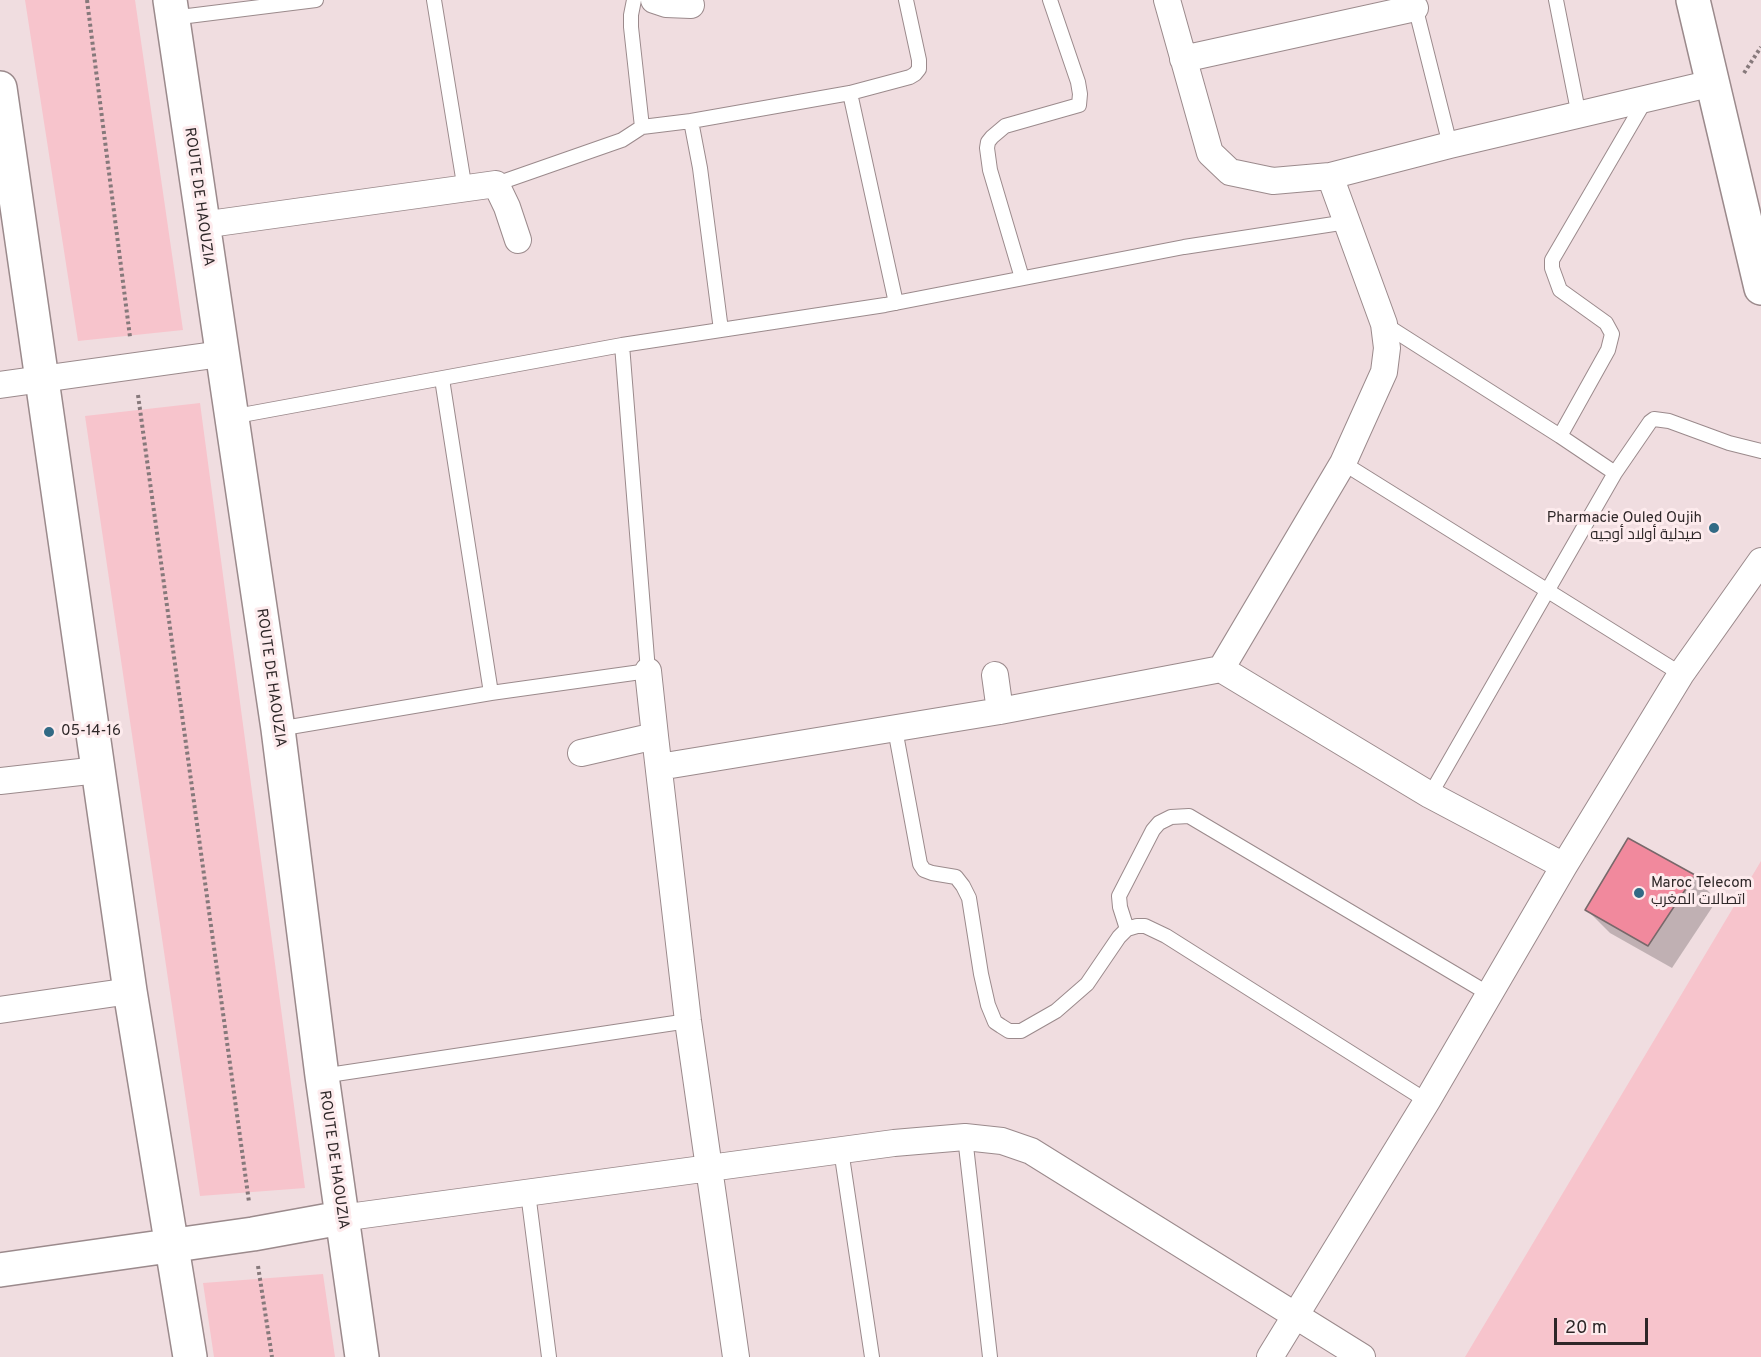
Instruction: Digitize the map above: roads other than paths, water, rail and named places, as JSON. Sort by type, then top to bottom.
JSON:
[{"type":"street","points":[[654,0],[666,4],[691,5]]},
{"type":"street","points":[[1167,0],[1210,153],[1230,172],[1273,181],[1330,176],[1450,145],[1713,83]]},
{"type":"street","points":[[1693,0],[1761,288]]},
{"type":"street","points":[[1183,59],[1414,4]]},
{"type":"street","name":"ROUTE DE HAOUZIA","points":[[171,9],[278,729],[322,1076],[362,1357]]},
{"type":"street","points":[[0,88],[5,159],[43,379],[130,991],[190,1357]]},
{"type":"street","points":[[1221,669],[1343,463],[1384,372],[1387,348],[1384,324],[1330,176]]},
{"type":"street","points":[[202,225],[496,184],[507,207],[518,240]]},
{"type":"street","points":[[0,385],[221,354]]},
{"type":"street","points":[[1270,1357],[1427,1101],[1564,866],[1681,674],[1761,561]]},
{"type":"street","points":[[659,767],[1000,711],[1221,669],[1430,795],[1564,866]]},
{"type":"street","points":[[648,671],[688,1021],[736,1357]]},
{"type":"street","points":[[994,675],[1000,711]]},
{"type":"street","points":[[581,753],[655,736]]},
{"type":"street","points":[[0,781],[98,770]]},
{"type":"street","points":[[0,1010],[130,991]]},
{"type":"street","points":[[0,1270],[253,1234],[341,1218],[894,1143],[965,1137],[1002,1141],[1031,1151],[1362,1357]]},
{"type":"lane","points":[[171,9],[316,0]]},
{"type":"lane","points":[[434,0],[465,190]]},
{"type":"lane","points":[[634,0],[631,27],[642,127]]},
{"type":"lane","points":[[496,184],[622,140],[642,127],[691,121],[850,93],[910,77],[919,69],[918,50],[906,0]]},
{"type":"lane","points":[[1022,278],[990,170],[987,148],[988,141],[1005,126],[1079,105],[1080,94],[1075,73],[1050,0]]},
{"type":"lane","points":[[1556,0],[1579,116]]},
{"type":"lane","points":[[1414,4],[1450,145]]},
{"type":"lane","points":[[850,93],[896,303]]},
{"type":"lane","points":[[1560,436],[1608,350],[1612,334],[1606,323],[1560,290],[1555,281],[1552,260],[1646,99]]},
{"type":"lane","points":[[691,121],[721,330]]},
{"type":"lane","points":[[231,417],[442,380],[622,345],[896,303],[1184,247],[1347,222]]},
{"type":"lane","points":[[1384,324],[1615,473]]},
{"type":"lane","points":[[278,729],[492,693],[648,671],[622,345]]},
{"type":"lane","points":[[442,380],[492,693]]},
{"type":"lane","points":[[1430,795],[1615,473],[1654,419],[1670,421],[1729,443],[1761,451]]},
{"type":"lane","points":[[1343,463],[1681,674]]},
{"type":"lane","points":[[895,729],[920,864],[924,870],[932,873],[956,877],[966,892],[988,1005],[995,1022],[1009,1032],[1021,1032],[1077,995],[1119,937],[1127,929],[1145,926],[1166,936],[1427,1101]]},
{"type":"lane","points":[[1127,929],[1119,896],[1152,830],[1171,817],[1189,816],[1489,994]]},
{"type":"lane","points":[[322,1076],[688,1021]]},
{"type":"lane","points":[[965,1137],[990,1357]]},
{"type":"lane","points":[[841,1150],[872,1357]]},
{"type":"lane","points":[[528,1193],[549,1357]]},
{"type":"place","name":"Pharmacie Ouled Oujih صيدلية أولاد أوجيه","points":[[1714,528]]},
{"type":"place","name":"05-14-16","points":[[49,732]]},
{"type":"place","name":"Maroc Telecom اتصالات المغرب","points":[[1639,893]]}]
